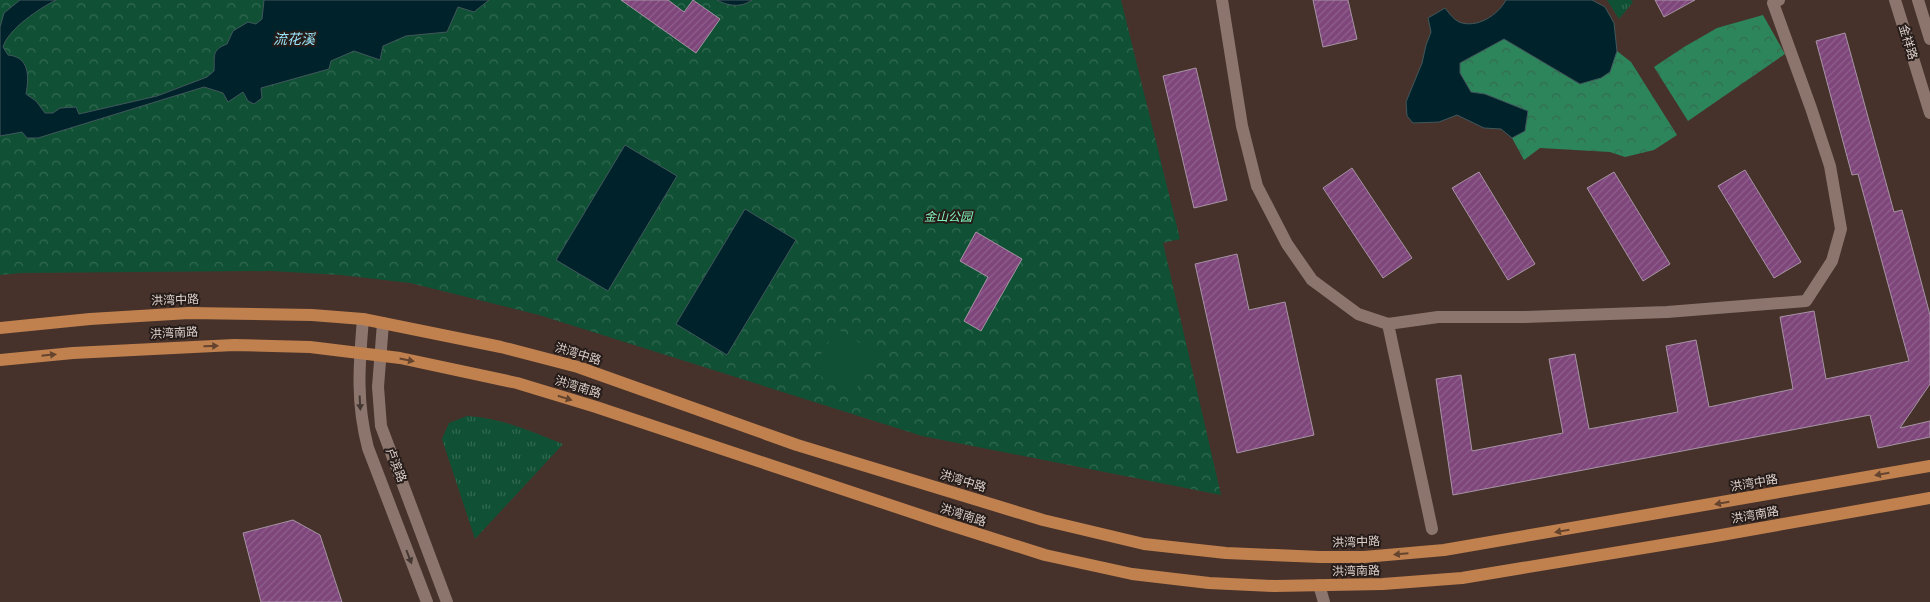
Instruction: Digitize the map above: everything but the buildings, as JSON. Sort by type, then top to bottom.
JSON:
[{"type":"main road","name":"洪湾中路","points":[[0,328],[90,319],[189,313],[312,315],[363,319],[501,346],[578,367],[797,445],[1043,520],[1144,544],[1186,550],[1320,558],[1364,557],[1444,550],[1930,466]]},
{"type":"main road","name":"洪湾南路","points":[[0,360],[73,353],[225,345],[310,347],[439,366],[517,384],[596,407],[1045,555],[1141,575],[1209,583],[1320,586],[1383,584],[1462,578],[1930,498]]},
{"type":"street","points":[[1222,0],[1242,126],[1257,186],[1287,244],[1312,280],[1358,314],[1388,324],[1438,318],[1667,312],[1806,301],[1832,261],[1841,229],[1830,166],[1775,1]]},
{"type":"street","name":"金祥路","points":[[1895,0],[1930,113]]},
{"type":"street","name":"金祥路","points":[[1918,0],[1930,39]]},
{"type":"street","points":[[363,319],[359,371],[361,422],[368,448],[426,602]]},
{"type":"street","name":"卢滨路","points":[[383,323],[378,387],[382,426],[447,602]]},
{"type":"street","points":[[1388,324],[1432,529]]},
{"type":"street","points":[[1320,586],[1324,602]]},
{"type":"green space","name":"金山公园","points":[[0,0],[1121,0],[1180,239],[1163,243],[1221,495],[922,436],[539,315],[410,283],[341,275],[271,271],[21,273],[0,275]]},
{"type":"green space","points":[[1607,0],[1631,0],[1633,2],[1619,19]]},
{"type":"green space","points":[[1763,15],[1785,54],[1688,121],[1654,67],[1717,28]]},
{"type":"green space","points":[[1504,39],[1580,84],[1610,72],[1617,51],[1631,62],[1677,135],[1654,150],[1625,157],[1610,152],[1540,148],[1524,160],[1512,138],[1525,131],[1508,109],[1498,100],[1471,92],[1460,73],[1460,63]]},
{"type":"green space","points":[[837,329],[878,354],[852,396],[811,370]]},
{"type":"green space","points":[[467,416],[504,422],[563,444],[475,539],[442,439],[449,423]]},
{"type":"water","name":"流花溪","points":[[20,0],[56,0],[18,26],[6,40],[3,47],[8,55],[21,60],[24,64],[28,81],[26,94],[36,101],[45,113],[53,113],[60,108],[76,107],[79,114],[157,96],[207,77],[214,71],[216,51],[227,44],[233,31],[248,22],[256,24],[262,19],[264,0],[489,0],[474,12],[458,7],[447,32],[406,36],[383,46],[380,60],[354,51],[331,61],[329,69],[261,88],[262,98],[254,104],[248,101],[243,92],[228,102],[223,93],[204,87],[38,138],[27,138],[22,132],[0,136],[0,27],[4,13]]},
{"type":"water","points":[[717,0],[752,0],[748,3],[734,5]]},
{"type":"water","points":[[1506,0],[1592,0],[1605,7],[1614,23],[1617,51],[1610,72],[1601,78],[1580,84],[1504,39],[1460,63],[1460,73],[1471,92],[1485,94],[1528,111],[1525,131],[1512,138],[1501,129],[1484,128],[1457,115],[1439,122],[1413,123],[1407,116],[1406,102],[1422,63],[1431,32],[1428,18],[1445,8],[1459,22],[1473,24],[1486,19],[1498,11]]},
{"type":"water","points":[[625,145],[677,176],[608,291],[556,260]]},
{"type":"water","points":[[745,209],[796,240],[727,355],[676,324]]}]
